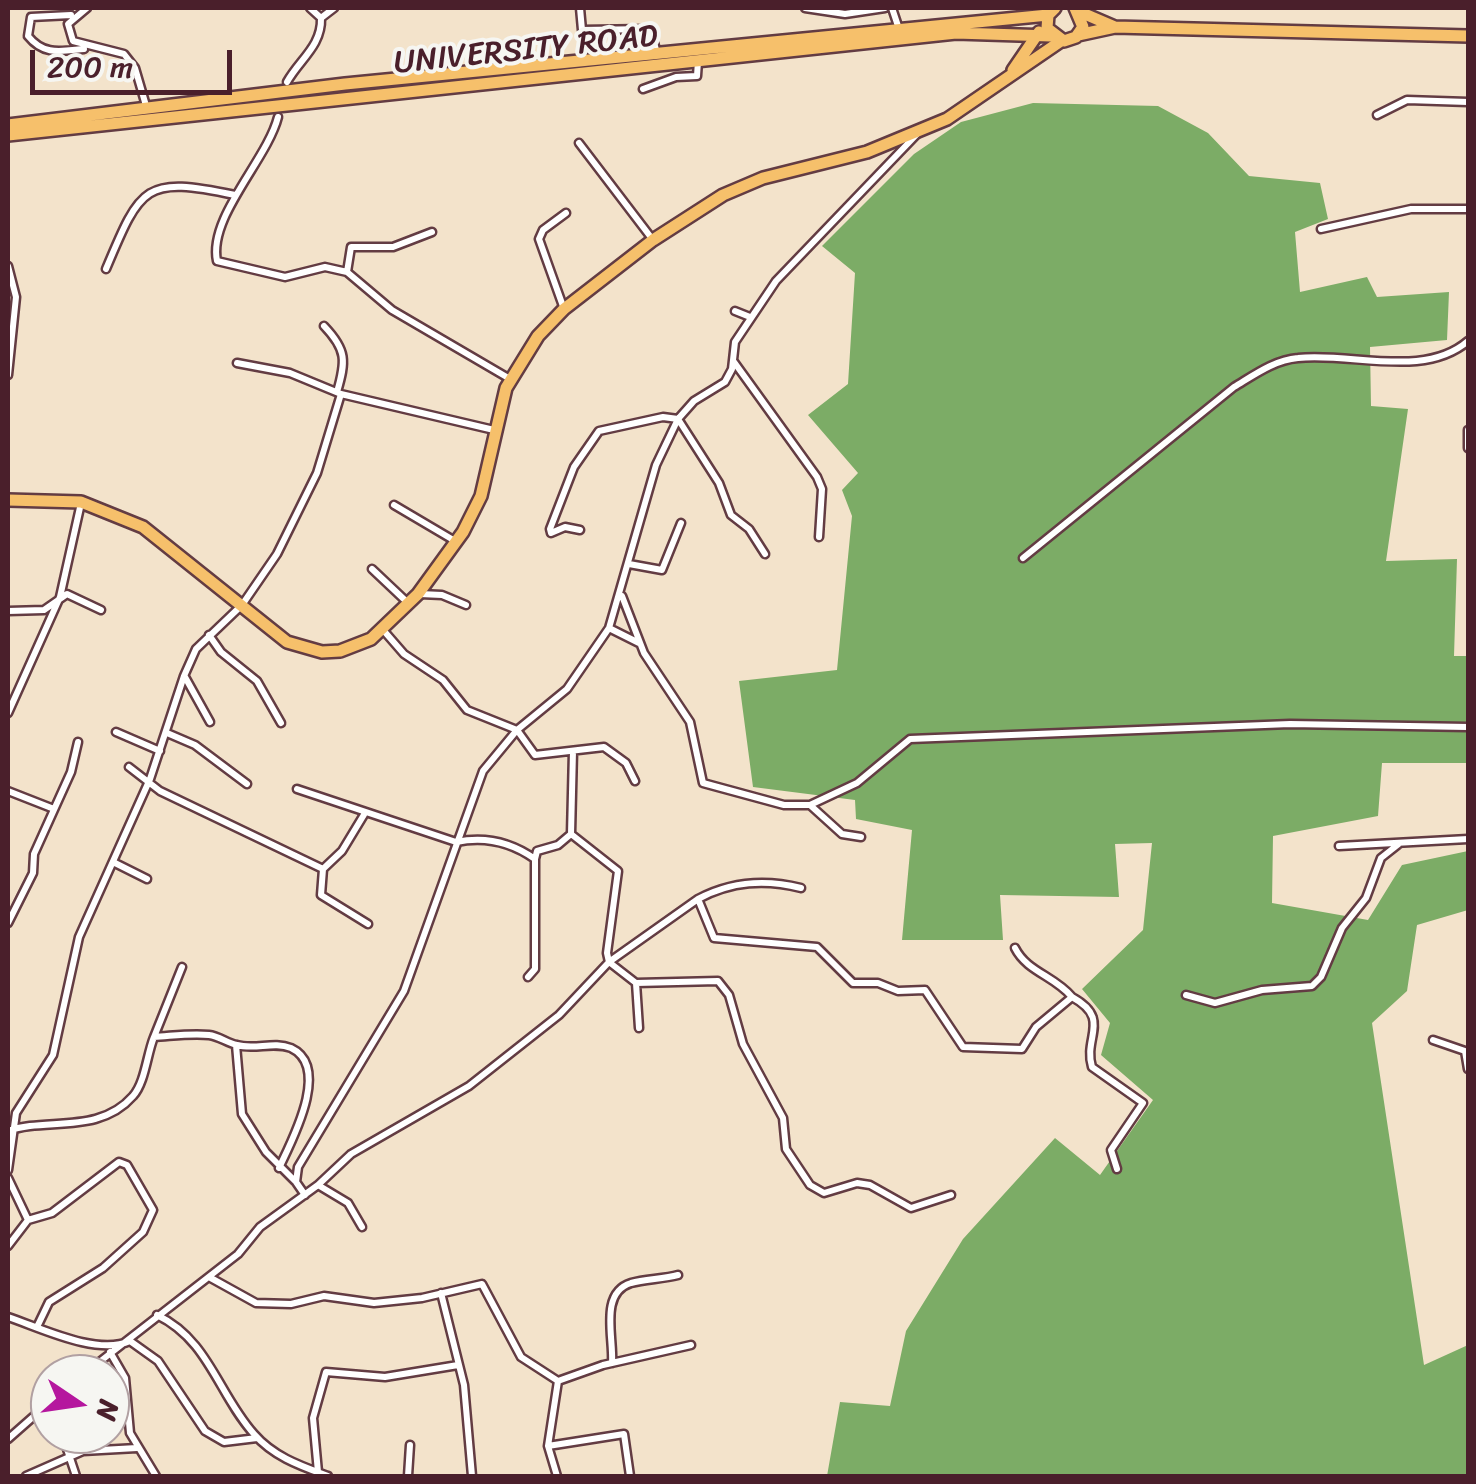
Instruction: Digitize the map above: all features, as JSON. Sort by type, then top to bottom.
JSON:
[{"type":"main road","points":[[1078,35],[1082,13],[1115,27]]},
{"type":"main road","name":"UNIVERSITY ROAD","points":[[8,124],[345,84],[900,30],[997,15],[1050,26]]},
{"type":"main road","name":"UNIVERSITY ROAD","points":[[8,136],[698,60],[1050,26]]},
{"type":"main road","points":[[1050,26],[1078,35],[1115,27],[1468,36]]},
{"type":"main road","points":[[8,500],[81,502],[143,527],[287,642],[322,652],[340,651],[384,632],[456,542],[480,496],[511,380],[538,336],[564,308],[654,240],[741,187],[867,152],[958,113],[1011,74],[1050,26]]},
{"type":"main road","points":[[1011,74],[1050,26]]},
{"type":"street","points":[[87,8],[68,24],[73,40],[90,49]]},
{"type":"street","points":[[310,8],[322,18]]},
{"type":"street","points":[[287,82],[296,67],[310,56],[322,18],[334,8]]},
{"type":"street","points":[[580,8],[582,30],[650,29],[657,53]]},
{"type":"street","points":[[805,8],[845,14],[888,8],[900,30]]},
{"type":"street","points":[[75,15],[31,17],[28,36],[37,47],[50,52],[116,49],[135,68],[147,110]]},
{"type":"street","points":[[643,89],[697,76],[698,60]]},
{"type":"street","points":[[1377,115],[1407,100],[1468,102]]},
{"type":"street","points":[[278,117],[273,138],[235,195],[214,249],[217,260],[285,277],[325,267],[348,272],[392,310],[511,380]]},
{"type":"street","points":[[296,1182],[306,1152],[404,992],[483,771],[518,730],[567,689],[609,628],[656,465],[678,419],[694,401],[725,382],[735,342],[750,317],[820,231],[919,132]]},
{"type":"street","points":[[579,144],[654,240]]},
{"type":"street","points":[[106,270],[126,223],[161,186],[177,184],[235,195]]},
{"type":"street","points":[[1321,229],[1411,209],[1468,209]]},
{"type":"street","points":[[564,308],[544,261],[540,234],[566,213]]},
{"type":"street","points":[[348,272],[351,247],[393,247],[432,232]]},
{"type":"street","points":[[8,266],[16,297],[8,375]]},
{"type":"street","points":[[735,311],[750,317]]},
{"type":"street","points":[[8,1170],[20,1103],[57,1044],[80,938],[150,779],[184,676],[209,635],[242,606],[277,554],[317,473],[346,357],[341,344],[324,326]]},
{"type":"street","points":[[1023,558],[1219,398],[1272,364],[1298,358],[1440,357],[1468,341]]},
{"type":"street","points":[[733,361],[822,488],[819,537]]},
{"type":"street","points":[[238,364],[290,372],[339,393],[496,430]]},
{"type":"street","points":[[580,530],[565,527],[551,533],[550,528],[585,446],[599,431],[663,418],[678,419]]},
{"type":"street","points":[[678,419],[718,483],[731,515],[749,530],[765,554]]},
{"type":"street","points":[[1468,430],[1468,448]]},
{"type":"street","points":[[8,713],[60,597],[81,502]]},
{"type":"street","points":[[394,505],[456,542]]},
{"type":"street","points":[[629,564],[662,570],[681,522]]},
{"type":"street","points":[[372,569],[414,599],[438,594],[466,605]]},
{"type":"street","points":[[8,611],[44,610],[60,597],[75,595],[101,610]]},
{"type":"street","points":[[621,595],[640,644],[690,722],[703,783],[784,805],[810,805],[857,784],[910,739],[1290,724],[1468,727]]},
{"type":"street","points":[[609,628],[640,644]]},
{"type":"street","points":[[384,632],[404,654],[444,680],[467,710],[518,730],[535,755],[594,746],[611,749],[626,763],[635,781]]},
{"type":"street","points":[[209,635],[220,652],[256,682],[281,723]]},
{"type":"street","points":[[184,676],[210,722]]},
{"type":"street","points":[[8,694],[18,694]]},
{"type":"street","points":[[116,732],[160,751]]},
{"type":"street","points":[[167,732],[194,745],[247,784]]},
{"type":"street","points":[[8,923],[33,873],[34,854],[78,742]]},
{"type":"street","points":[[528,976],[536,969],[534,859],[537,851],[558,845],[571,834],[573,751]]},
{"type":"street","points":[[129,768],[150,779],[160,792],[323,869]]},
{"type":"street","points":[[297,789],[456,842],[473,838],[509,844],[534,859]]},
{"type":"street","points":[[8,791],[54,809]]},
{"type":"street","points":[[810,805],[842,834],[860,837]]},
{"type":"street","points":[[365,813],[342,851],[323,869],[321,895],[368,924]]},
{"type":"street","points":[[571,834],[618,871],[609,962]]},
{"type":"street","points":[[1339,846],[1468,840]]},
{"type":"street","points":[[1186,994],[1215,1003],[1262,990],[1312,986],[1321,977],[1342,928],[1366,898],[1381,858],[1400,843]]},
{"type":"street","points":[[114,862],[147,879]]},
{"type":"street","points":[[109,1354],[238,1254],[260,1227],[318,1186],[351,1154],[386,1138],[495,1067],[559,1015],[609,962],[698,898],[717,888],[768,880],[801,888]]},
{"type":"street","points":[[698,898],[714,938],[817,947],[853,983],[878,983],[898,991],[925,990],[963,1047],[1022,1049],[1036,1027],[1072,997]]},
{"type":"street","points":[[1015,948],[1022,962],[1061,984],[1083,1003],[1094,1020],[1092,1067],[1144,1103],[1111,1150],[1117,1169]]},
{"type":"street","points":[[609,962],[636,983],[718,980],[729,995],[742,1044],[783,1118],[786,1149],[813,1187],[824,1192],[857,1183],[870,1185],[910,1208],[951,1195]]},
{"type":"street","points":[[8,1131],[76,1124],[111,1112],[134,1095],[182,966]]},
{"type":"street","points":[[636,983],[639,1028]]},
{"type":"street","points":[[154,1038],[210,1035],[236,1045],[280,1045],[294,1049],[304,1059],[308,1088],[300,1128],[280,1168]]},
{"type":"street","points":[[1433,1040],[1465,1051],[1468,1068]]},
{"type":"street","points":[[236,1045],[242,1114],[280,1168],[305,1195]]},
{"type":"street","points":[[8,1246],[28,1220],[52,1213],[119,1162],[127,1165],[153,1210],[144,1232],[103,1268],[49,1302],[37,1327]]},
{"type":"street","points":[[8,1178],[28,1220]]},
{"type":"street","points":[[318,1186],[348,1203],[362,1227]]},
{"type":"street","points":[[612,1363],[610,1307],[614,1297],[630,1284],[678,1276]]},
{"type":"street","points":[[209,1277],[256,1303],[292,1304],[324,1296],[374,1303],[485,1286],[521,1357],[558,1382]]},
{"type":"street","points":[[441,1292],[471,1437],[472,1476]]},
{"type":"street","points":[[156,1315],[181,1327],[257,1438],[292,1462],[328,1476]]},
{"type":"street","points":[[8,1316],[70,1341],[114,1350],[130,1341],[158,1361],[205,1432],[224,1442],[257,1438]]},
{"type":"street","points":[[558,1382],[612,1363],[691,1345]]},
{"type":"street","points":[[114,1350],[124,1378],[127,1419],[137,1448],[156,1476]]},
{"type":"street","points":[[318,1472],[314,1418],[326,1372],[384,1377],[458,1365]]},
{"type":"street","points":[[557,1476],[548,1446],[558,1382]]},
{"type":"street","points":[[8,1439],[30,1420]]},
{"type":"street","points":[[548,1446],[624,1434],[630,1476]]},
{"type":"street","points":[[408,1476],[410,1445]]},
{"type":"street","points":[[26,1476],[86,1450],[137,1448]]},
{"type":"street","points":[[70,1456],[76,1476]]},
{"type":"green space","points":[[1033,103],[1158,106],[1208,133],[1249,176],[1320,183],[1328,219],[1295,232],[1300,292],[1367,277],[1377,297],[1449,292],[1447,340],[1370,347],[1371,406],[1408,409],[1386,561],[1457,559],[1454,656],[1468,656],[1468,763],[1382,763],[1378,816],[1273,836],[1272,903],[1368,920],[1402,865],[1468,851],[1468,910],[1417,925],[1407,991],[1372,1023],[1424,1365],[1468,1345],[1468,1476],[827,1476],[840,1402],[890,1406],[906,1331],[963,1239],[1055,1138],[1100,1175],[1153,1100],[1101,1055],[1110,1023],[1082,989],[1143,930],[1152,843],[1115,844],[1119,897],[1000,895],[1003,940],[902,940],[912,830],[856,819],[855,800],[753,787],[739,681],[837,670],[852,516],[842,490],[858,473],[808,415],[848,384],[855,273],[822,246],[914,154],[961,122]]}]
